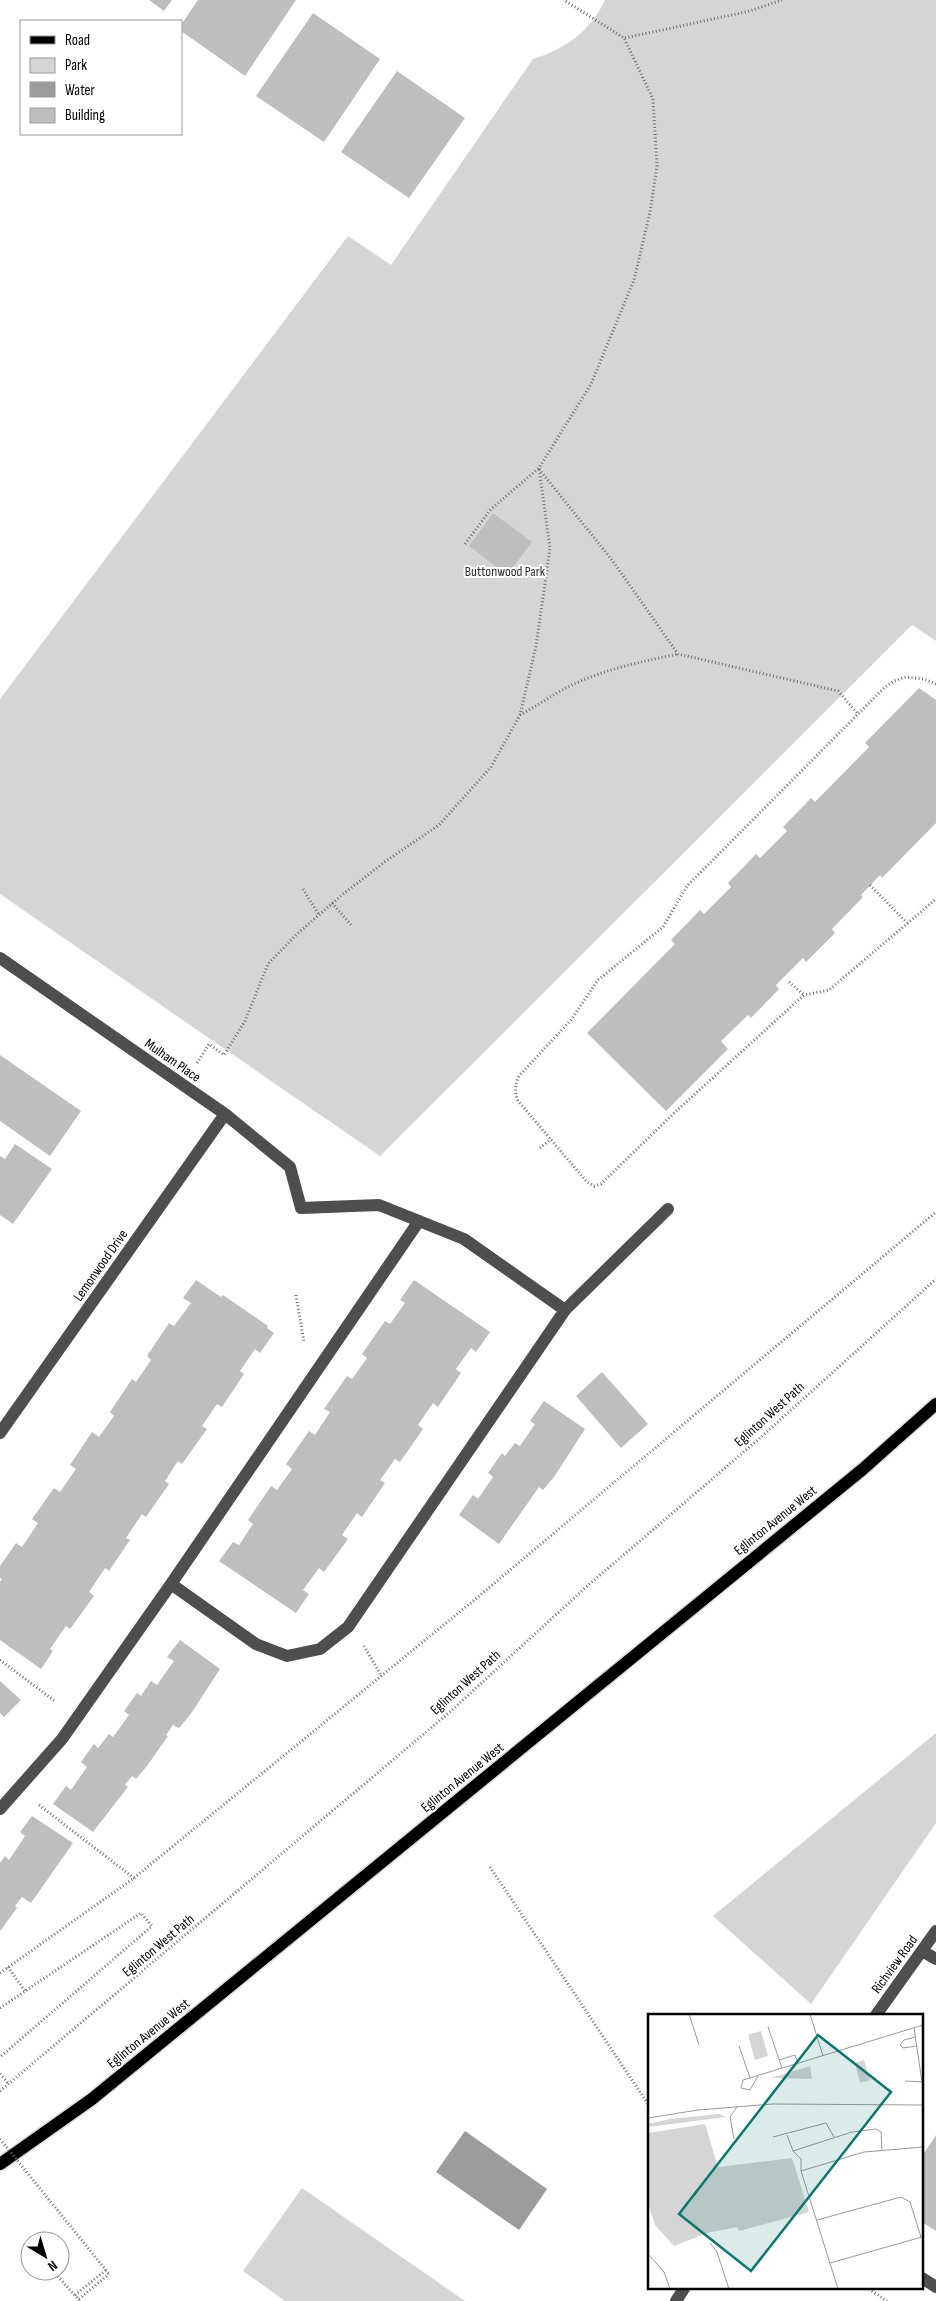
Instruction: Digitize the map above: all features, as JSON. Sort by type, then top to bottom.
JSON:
[{"type":"main road","name":"Eglinton Avenue West","points":[[0,2164],[99,2092],[863,1468],[936,1404]]},
{"type":"street","name":"Mulham Place","points":[[0,958],[225,1114],[290,1167],[301,1208],[379,1205],[419,1221]]},
{"type":"street","name":"Lemonwood Drive","points":[[0,1434],[225,1114]]},
{"type":"street","points":[[171,1584],[256,1644],[287,1656],[320,1650],[351,1623],[565,1310],[668,1208]]},
{"type":"street","points":[[0,1808],[62,1739],[171,1584],[419,1221],[464,1239],[565,1310]]},
{"type":"street","name":"Richview Road","points":[[877,2014],[936,1931]]},
{"type":"street","points":[[922,1951],[936,1959]]},
{"type":"street","points":[[924,2279],[936,2288]]},
{"type":"street","points":[[676,2301],[684,2288]]},
{"type":"path","points":[[465,544],[491,509],[539,468],[591,384],[634,280],[650,212],[657,166],[653,98],[624,38],[564,0]]},
{"type":"path","points":[[624,38],[750,11],[782,0]]},
{"type":"path","points":[[539,468],[612,560],[678,654]]},
{"type":"path","points":[[197,1062],[209,1044],[224,1055],[245,1021],[268,964],[332,903],[386,861],[439,826],[491,767],[520,715],[536,646],[550,548],[539,468]]},
{"type":"path","points":[[520,715],[542,704],[569,686],[609,670],[678,654],[838,691],[858,714]]},
{"type":"path","points":[[936,684],[924,679],[906,677],[894,681],[858,714],[687,886],[663,927],[598,980],[571,1020],[519,1076],[515,1085],[518,1101],[587,1182],[594,1186],[601,1184],[673,1114],[804,995],[829,990],[936,899]]},
{"type":"path","points":[[870,885],[906,923]]},
{"type":"path","points":[[303,889],[319,915]]},
{"type":"path","points":[[332,903],[352,926]]},
{"type":"path","points":[[789,982],[804,995]]},
{"type":"path","points":[[540,1148],[551,1139]]},
{"type":"path","points":[[0,1973],[134,1878],[381,1676],[936,1212]]},
{"type":"path","name":"Eglinton West Path","points":[[0,2091],[452,1711],[585,1588],[760,1438],[936,1279]]},
{"type":"path","points":[[296,1295],[305,1350]]},
{"type":"path","points":[[351,1623],[381,1676]]},
{"type":"path","points":[[0,1660],[61,1706]]},
{"type":"path","points":[[18,1789],[134,1878]]},
{"type":"path","points":[[490,1867],[648,2104]]},
{"type":"path","points":[[0,2008],[142,1913],[152,1926],[0,2057]]},
{"type":"path","points":[[8,1967],[25,1991]]},
{"type":"path","points":[[0,2074],[9,2084]]},
{"type":"path","points":[[0,2139],[109,2274],[79,2300],[62,2281]]},
{"type":"path","points":[[75,2295],[106,2270]]},
{"type":"path","points":[[868,2288],[887,2301]]},
{"type":"green space","name":"Buttonwood Park","points":[[605,0],[936,0],[936,641],[912,625],[380,1156],[0,894],[0,699],[348,236],[391,265],[533,59],[556,50],[575,38],[592,21]]},
{"type":"green space","points":[[936,1733],[936,1823],[811,2004],[713,1916]]},
{"type":"green space","points":[[302,2188],[465,2301],[285,2301],[243,2271]]},
{"type":"water","points":[[465,2131],[547,2189],[519,2230],[436,2172]]},
{"type":"building","points":[[149,0],[172,0],[164,11]]},
{"type":"building","points":[[198,0],[296,0],[245,76],[182,32],[182,24]]},
{"type":"building","points":[[313,13],[380,59],[324,142],[256,96]]},
{"type":"building","points":[[397,71],[465,118],[409,198],[341,152]]},
{"type":"building","points":[[493,513],[532,542],[507,575],[469,546]]},
{"type":"building","points":[[919,688],[936,700],[936,823],[882,878],[880,875],[861,895],[863,897],[832,929],[835,933],[806,962],[803,958],[776,985],[779,989],[751,1018],[748,1015],[721,1041],[728,1049],[666,1111],[587,1033],[675,944],[671,940],[700,910],[704,914],[731,887],[728,883],[756,854],[760,858],[787,831],[783,827],[811,798],[815,802],[869,747],[865,743]]},
{"type":"building","points":[[0,1055],[81,1111],[50,1156],[0,1121]]},
{"type":"building","points":[[15,1144],[52,1169],[13,1224],[0,1215],[0,1156],[5,1159]]},
{"type":"building","points":[[196,1280],[221,1297],[223,1295],[268,1326],[267,1328],[274,1333],[260,1353],[255,1349],[240,1371],[244,1374],[222,1407],[217,1404],[202,1426],[207,1429],[182,1464],[178,1461],[165,1481],[169,1484],[146,1517],[142,1514],[126,1538],[130,1540],[109,1571],[105,1568],[89,1592],[94,1596],[70,1629],[66,1626],[50,1649],[53,1651],[41,1669],[0,1640],[0,1582],[2,1579],[0,1578],[0,1566],[16,1543],[22,1547],[38,1523],[32,1519],[54,1488],[60,1492],[76,1469],[70,1465],[92,1432],[99,1437],[114,1416],[110,1412],[132,1379],[136,1382],[151,1360],[147,1356],[169,1323],[174,1326],[191,1303],[183,1298]]},
{"type":"building","points":[[414,1280],[490,1332],[476,1352],[471,1348],[456,1369],[461,1373],[438,1407],[433,1403],[418,1425],[423,1429],[400,1462],[395,1459],[380,1480],[385,1483],[362,1517],[357,1513],[342,1535],[348,1539],[324,1572],[319,1568],[303,1590],[309,1594],[296,1613],[219,1561],[233,1542],[239,1545],[253,1524],[248,1520],[271,1486],[277,1490],[292,1469],[286,1464],[309,1431],[315,1435],[330,1412],[324,1409],[347,1376],[352,1379],[367,1358],[362,1354],[385,1321],[390,1324],[405,1303],[400,1300]]},
{"type":"building","points":[[602,1372],[648,1424],[621,1448],[576,1396]]},
{"type":"building","points":[[544,1401],[585,1429],[554,1477],[543,1490],[539,1487],[499,1544],[459,1515],[473,1495],[478,1499],[493,1477],[488,1473],[502,1453],[505,1456],[515,1443],[520,1446],[535,1424],[530,1421]]},
{"type":"building","points":[[180,1640],[220,1669],[190,1715],[179,1728],[173,1725],[166,1735],[168,1736],[147,1766],[136,1779],[132,1776],[125,1785],[128,1787],[93,1832],[53,1804],[66,1786],[71,1790],[87,1767],[81,1762],[94,1744],[98,1748],[109,1734],[113,1737],[129,1715],[124,1711],[137,1693],[141,1696],[151,1681],[157,1685],[174,1661],[167,1657]]},
{"type":"building","points":[[0,1681],[21,1700],[4,1717],[0,1713]]},
{"type":"building","points":[[32,1816],[73,1843],[31,1903],[22,1897],[15,1906],[17,1908],[0,1931],[0,1863],[5,1856],[9,1860],[25,1836],[20,1832]]},
{"type":"building","points":[[936,2135],[936,2231],[924,2223],[924,2153]]}]
